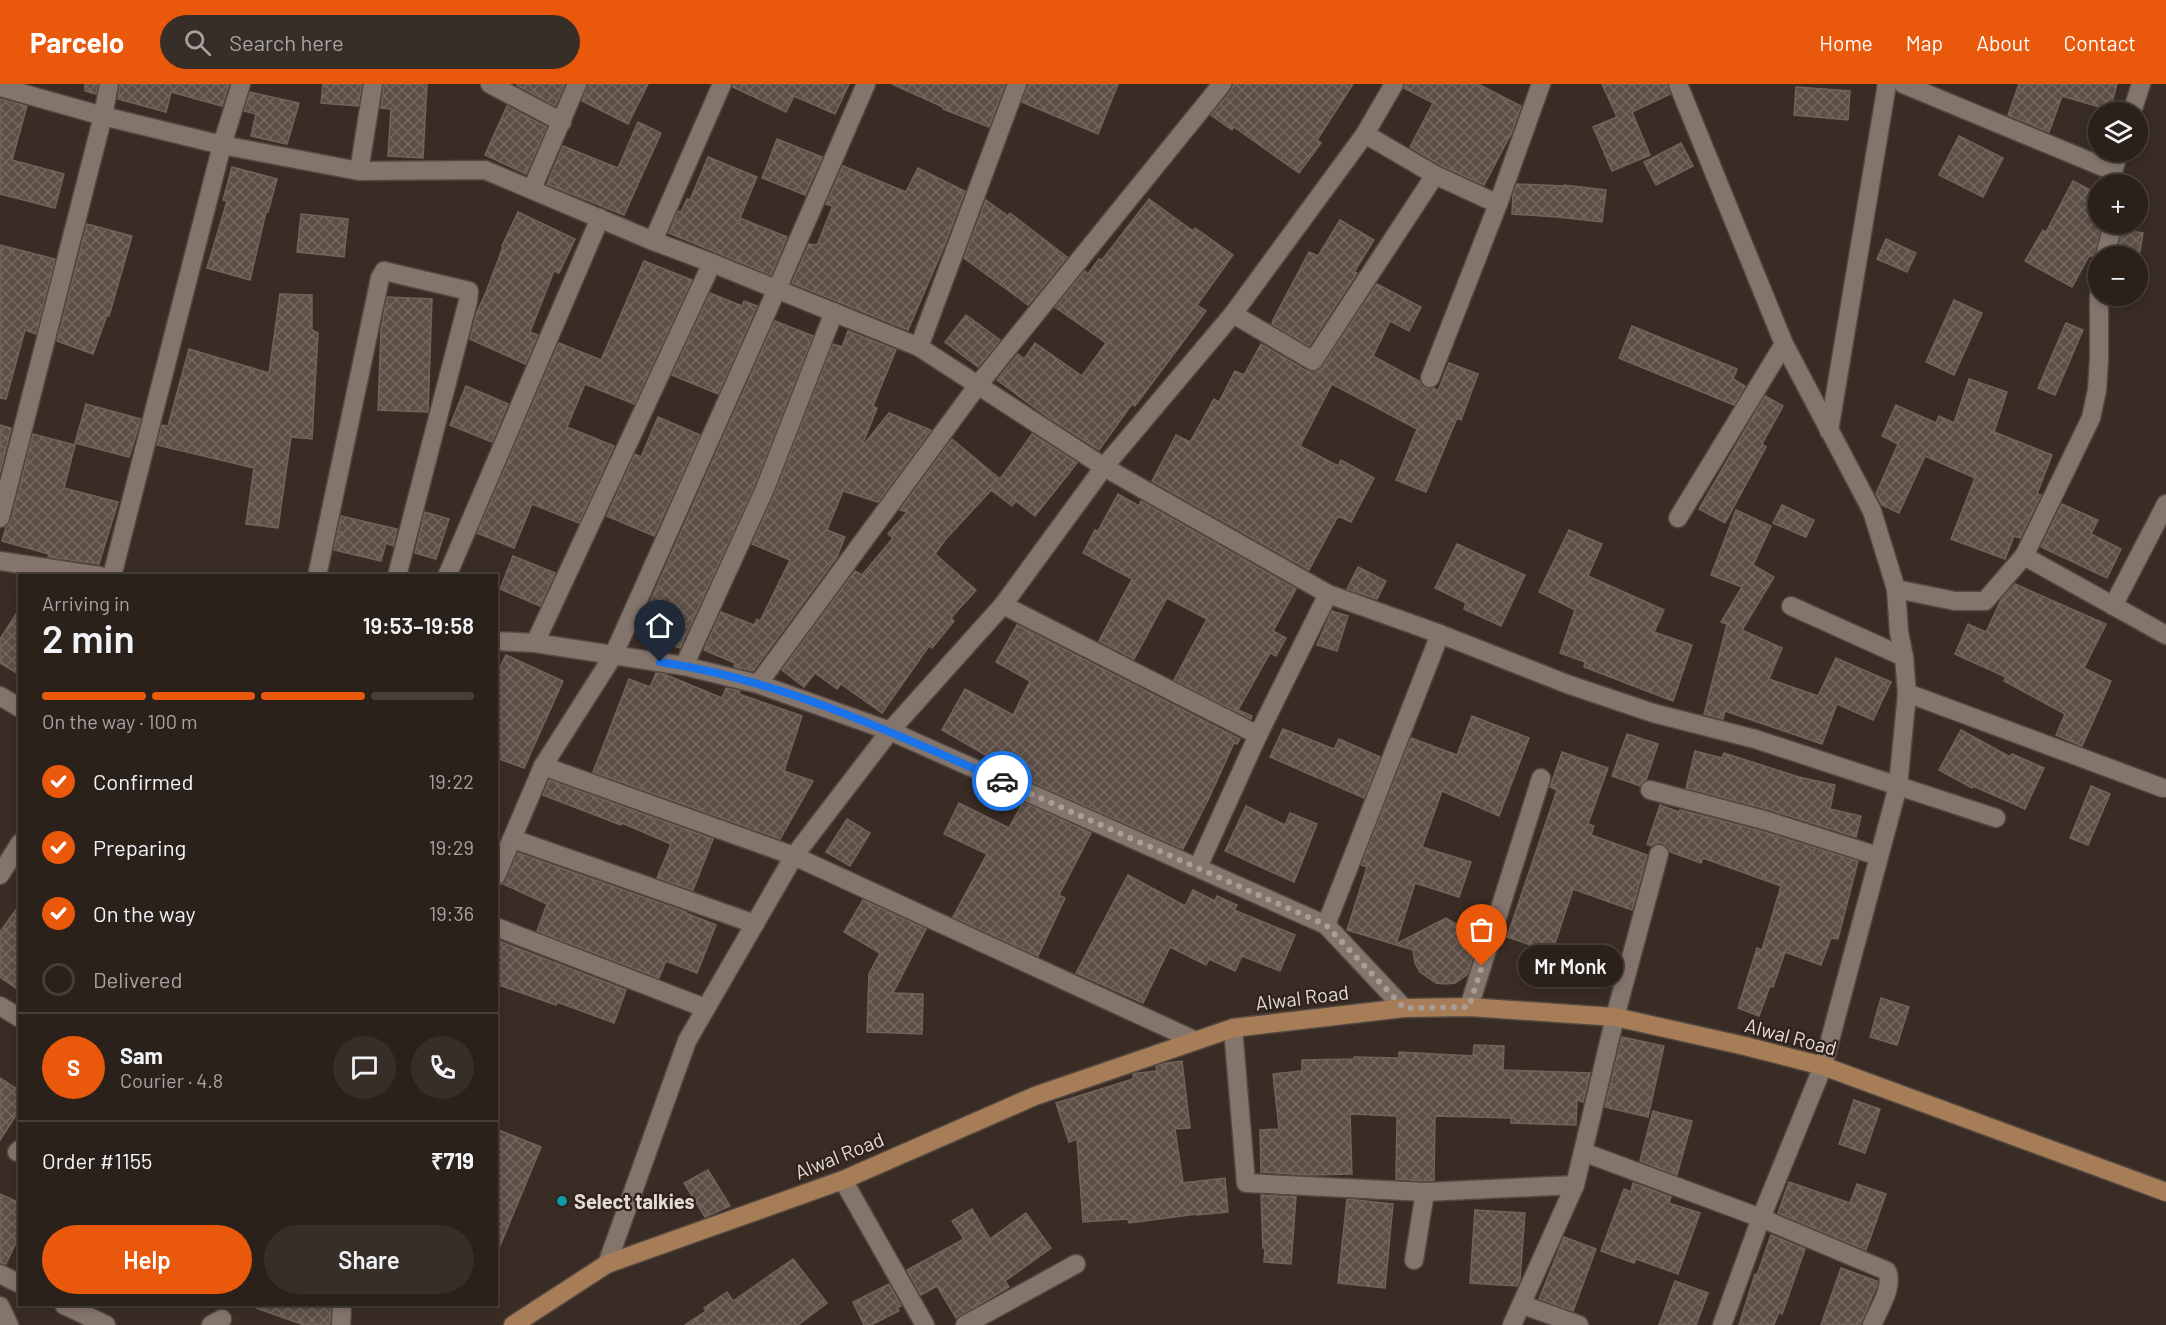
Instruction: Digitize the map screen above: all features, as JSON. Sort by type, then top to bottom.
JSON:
[{"type":"main road","name":"Alwal Road","points":[[513,1325],[607,1264],[843,1180],[1035,1096],[1233,1028],[1404,1008],[1469,1007],[1615,1017],[1823,1066],[2166,1192]]},
{"type":"street","points":[[0,518],[103,116],[109,84]]},
{"type":"street","points":[[113,574],[222,145],[241,84]]},
{"type":"street","points":[[359,171],[374,84]]},
{"type":"street","points":[[490,84],[562,122]]},
{"type":"street","points":[[532,189],[577,84]]},
{"type":"street","points":[[653,241],[722,84]]},
{"type":"street","points":[[498,872],[543,765],[613,656],[777,290],[866,84]]},
{"type":"street","points":[[919,347],[1017,84]]},
{"type":"street","points":[[758,684],[978,385],[1222,84]]},
{"type":"street","points":[[1430,378],[1498,204],[1541,84]]},
{"type":"street","points":[[1678,84],[1784,344],[1872,511],[1896,589],[1907,693],[1898,786],[1823,1066],[1761,1218],[1722,1325]]},
{"type":"street","points":[[1829,431],[1887,84]]},
{"type":"street","points":[[1903,84],[2104,174]]},
{"type":"street","points":[[2135,102],[2141,84]]},
{"type":"street","points":[[607,1264],[687,1041],[794,856],[890,731],[1003,605],[1104,467],[1233,314],[1365,134],[1387,86]]},
{"type":"street","points":[[0,87],[103,116],[222,145],[359,171],[485,170],[653,241],[919,347],[1104,467],[1328,594],[1440,634],[1567,684],[1653,713],[1755,739],[1996,818]]},
{"type":"street","points":[[1365,134],[1435,175],[1498,204]]},
{"type":"street","points":[[1233,314],[1313,361],[1435,175]]},
{"type":"street","points":[[448,574],[600,218]]},
{"type":"street","points":[[535,643],[712,263]]},
{"type":"street","points":[[317,574],[380,278],[384,271],[469,291],[398,574]]},
{"type":"street","points":[[1896,589],[1955,601],[1985,601],[2024,556],[2091,418],[2099,359],[2099,306]]},
{"type":"street","points":[[684,666],[764,491],[834,312]]},
{"type":"street","points":[[1678,518],[1784,344]]},
{"type":"street","points":[[2113,606],[2166,504]]},
{"type":"street","points":[[2024,556],[2166,634]]},
{"type":"street","points":[[0,561],[87,574]]},
{"type":"street","points":[[1198,867],[1258,735],[1328,594]]},
{"type":"street","points":[[1003,605],[1258,735]]},
{"type":"street","points":[[1791,606],[1904,657]]},
{"type":"street","points":[[1326,925],[1440,634]]},
{"type":"street","points":[[498,641],[535,643],[684,666],[758,684],[890,731],[1326,925],[1404,1008]]},
{"type":"street","points":[[1907,693],[2163,788]]},
{"type":"street","points":[[0,696],[18,707]]},
{"type":"street","points":[[543,765],[794,856],[1194,1040]]},
{"type":"street","points":[[1469,1007],[1540,778]]},
{"type":"street","points":[[1650,790],[1764,820],[1878,856]]},
{"type":"street","points":[[513,839],[755,924]]},
{"type":"street","points":[[0,875],[18,846]]},
{"type":"street","points":[[1512,1325],[1575,1185],[1615,1017],[1659,854]]},
{"type":"street","points":[[498,928],[705,1008]]},
{"type":"street","points":[[0,1006],[18,1017]]},
{"type":"street","points":[[1233,1028],[1246,1183],[1425,1192],[1575,1185]]},
{"type":"street","points":[[1583,1152],[1761,1218],[1887,1271],[1890,1279],[1889,1286],[1872,1325]]},
{"type":"street","points":[[843,1180],[925,1325]]},
{"type":"street","points":[[1414,1260],[1425,1192]]},
{"type":"street","points":[[965,1325],[1076,1264]]},
{"type":"street","points":[[0,1274],[18,1283]]},
{"type":"street","points":[[1522,1305],[1579,1325]]},
{"type":"street","points":[[0,1306],[9,1325]]},
{"type":"street","points":[[66,1306],[106,1325]]},
{"type":"street","points":[[341,1325],[342,1306]]},
{"type":"building","points":[[85,84],[98,84],[96,94],[85,91]]},
{"type":"building","points":[[120,84],[229,84],[222,106],[171,92],[166,112],[118,99]]},
{"type":"building","points":[[323,84],[362,84],[358,106],[321,103]]},
{"type":"building","points":[[384,84],[427,84],[423,158],[388,156],[391,109],[381,108]]},
{"type":"building","points":[[517,84],[565,84],[555,106]]},
{"type":"building","points":[[588,84],[648,84],[628,124],[582,101]]},
{"type":"building","points":[[733,84],[849,84],[835,114],[794,96],[786,112],[733,87]]},
{"type":"building","points":[[892,84],[1005,84],[989,127],[943,109]]},
{"type":"building","points":[[1028,84],[1118,84],[1098,134],[1022,102]]},
{"type":"building","points":[[1234,84],[1353,84],[1317,140],[1321,143],[1299,173],[1234,127],[1232,130],[1211,115]]},
{"type":"building","points":[[1405,84],[1478,84],[1521,106],[1512,132],[1484,185],[1440,165],[1410,147],[1433,103],[1404,88]]},
{"type":"building","points":[[1602,84],[1667,84],[1670,94],[1632,112],[1650,155],[1612,171],[1593,127],[1617,117]]},
{"type":"building","points":[[2019,84],[2117,84],[2112,102],[2088,104],[2062,96],[2049,132],[2008,115]]},
{"type":"building","points":[[1796,87],[1850,91],[1848,120],[1794,115]]},
{"type":"building","points":[[250,92],[299,103],[287,144],[251,136],[256,114],[244,111]]},
{"type":"building","points":[[0,99],[27,106],[12,160],[64,174],[55,208],[0,194]]},
{"type":"building","points":[[507,106],[547,127],[526,174],[485,155]]},
{"type":"building","points":[[638,122],[661,133],[624,215],[547,184],[563,146],[618,168]]},
{"type":"building","points":[[1959,136],[2003,158],[1983,197],[1939,175]]},
{"type":"building","points":[[777,139],[822,157],[805,195],[762,178]]},
{"type":"building","points":[[1681,143],[1693,166],[1656,185],[1644,162]]},
{"type":"building","points":[[708,157],[757,177],[740,218],[787,237],[771,275],[669,233],[678,211],[681,212],[687,199],[690,200]]},
{"type":"building","points":[[843,166],[906,192],[918,168],[965,191],[908,330],[792,283],[809,244],[817,245],[832,208],[826,204]]},
{"type":"building","points":[[232,167],[277,179],[268,212],[266,212],[250,280],[207,268],[227,201],[223,200]]},
{"type":"building","points":[[2073,181],[2088,189],[2088,234],[2099,234],[2096,246],[2088,246],[2088,258],[2072,287],[2025,261],[2043,230],[2046,232]]},
{"type":"building","points":[[1517,184],[1564,185],[1606,190],[1602,222],[1512,214],[1513,194]]},
{"type":"building","points":[[1149,199],[1193,231],[1195,228],[1233,255],[1197,305],[1206,311],[1135,406],[1132,404],[1099,450],[1046,416],[997,380],[1018,354],[1024,359],[1035,343],[1082,376],[1106,343],[1055,307],[1085,271],[1088,274],[1099,259],[1102,260]]},
{"type":"building","points":[[986,200],[1008,216],[1010,213],[1067,257],[1028,305],[964,258]]},
{"type":"building","points":[[518,212],[575,239],[559,273],[554,271],[530,332],[538,335],[525,364],[470,339],[477,312],[502,246]]},
{"type":"building","points":[[301,214],[348,219],[344,257],[297,252]]},
{"type":"building","points":[[1340,220],[1374,240],[1354,272],[1357,273],[1309,346],[1272,324],[1309,252],[1318,256]]},
{"type":"building","points":[[87,224],[132,236],[109,316],[107,315],[93,354],[57,341]]},
{"type":"building","points":[[2122,234],[2143,234],[2141,246],[2119,246]]},
{"type":"building","points":[[1886,239],[1916,253],[1907,272],[1877,259]]},
{"type":"building","points":[[0,245],[55,259],[36,334],[25,330],[6,399],[0,398]]},
{"type":"building","points":[[644,261],[692,280],[634,404],[585,384],[567,427],[614,446],[579,523],[532,504],[514,548],[477,533],[559,343],[601,360]]},
{"type":"building","points":[[1377,284],[1421,307],[1409,331],[1390,321],[1373,356],[1419,381],[1425,388],[1434,388],[1438,391],[1449,363],[1478,374],[1461,420],[1457,418],[1426,492],[1396,480],[1417,429],[1332,384],[1300,446],[1338,466],[1341,460],[1374,478],[1351,522],[1338,516],[1309,570],[1152,481],[1176,435],[1190,442],[1214,399],[1219,402],[1235,371],[1244,375],[1261,344],[1307,371],[1318,371]]},
{"type":"building","points":[[710,293],[742,306],[744,301],[757,306],[718,394],[672,375]]},
{"type":"building","points":[[280,294],[312,295],[312,330],[318,333],[312,439],[291,437],[278,528],[246,524],[254,468],[157,445],[162,425],[168,426],[189,349],[269,373]]},
{"type":"building","points":[[387,297],[432,299],[428,412],[378,410],[381,330]]},
{"type":"building","points":[[1954,300],[1982,313],[1954,375],[1926,362]]},
{"type":"building","points":[[966,315],[1000,340],[978,367],[945,342]]},
{"type":"building","points":[[775,321],[813,336],[754,487],[680,648],[637,631]]},
{"type":"building","points":[[2066,323],[2083,330],[2055,395],[2038,388]]},
{"type":"building","points":[[1632,326],[1737,369],[1733,379],[1745,386],[1734,405],[1619,358]]},
{"type":"building","points":[[848,331],[896,350],[873,406],[877,408],[861,448],[889,413],[931,430],[878,502],[843,491],[827,530],[845,537],[837,557],[753,671],[734,667],[735,663],[704,650],[721,612],[754,625],[757,619],[760,621],[790,560],[752,544],[774,495],[833,344],[842,347]]},
{"type":"building","points":[[1969,379],[2007,392],[1994,432],[2052,455],[2037,494],[2041,495],[2020,538],[2014,536],[2005,559],[1951,539],[1975,478],[1925,456],[1899,513],[1882,505],[1876,494],[1898,444],[1882,436],[1896,405],[1936,423],[1939,416],[1954,423]]},
{"type":"building","points":[[466,386],[508,404],[492,442],[450,425]]},
{"type":"building","points":[[1765,396],[1783,406],[1762,444],[1766,447],[1725,523],[1699,509]]},
{"type":"building","points":[[86,404],[141,419],[129,457],[75,443]]},
{"type":"building","points":[[658,417],[700,435],[654,536],[607,516],[635,454],[641,457]]},
{"type":"building","points":[[0,425],[11,428],[0,473]]},
{"type":"building","points":[[33,434],[75,445],[64,488],[118,502],[99,564],[48,557],[49,554],[2,541],[6,527],[11,521]]},
{"type":"building","points":[[1032,434],[1077,463],[1035,516],[1016,501],[1012,506],[991,490],[935,554],[976,590],[951,618],[954,621],[932,648],[929,646],[882,713],[841,684],[837,689],[815,673],[804,687],[782,670],[855,571],[862,575],[893,538],[888,534],[907,512],[900,510],[952,439],[1000,479]]},
{"type":"building","points":[[1118,494],[1139,506],[1141,501],[1296,589],[1273,631],[1286,638],[1276,656],[1270,653],[1238,710],[1252,716],[1251,719],[1174,680],[1207,619],[1167,598],[1134,659],[1099,641],[1132,579],[1083,553]]},
{"type":"building","points":[[2062,504],[2098,520],[2091,534],[2121,549],[2107,578],[2041,547]]},
{"type":"building","points":[[1782,505],[1814,520],[1806,537],[1773,523]]},
{"type":"building","points":[[1736,510],[1771,526],[1753,565],[1774,577],[1742,630],[1782,648],[1769,679],[1818,696],[1836,658],[1891,682],[1873,720],[1837,704],[1822,744],[1725,711],[1723,719],[1704,714],[1727,624],[1721,622],[1742,587],[1711,575]]},
{"type":"building","points":[[425,512],[449,519],[436,559],[415,553]]},
{"type":"building","points":[[341,516],[397,529],[393,546],[386,543],[381,561],[334,550]]},
{"type":"building","points":[[1569,530],[1602,544],[1588,576],[1664,610],[1654,632],[1692,645],[1673,701],[1584,667],[1585,662],[1560,653],[1575,610],[1539,592]]},
{"type":"building","points":[[1457,544],[1525,575],[1501,626],[1464,609],[1466,603],[1435,588]]},
{"type":"building","points":[[513,556],[555,573],[540,606],[500,589]]},
{"type":"building","points":[[1358,567],[1386,581],[1377,599],[1347,589]]},
{"type":"building","points":[[2015,584],[2106,624],[2084,668],[2111,681],[2082,746],[2056,735],[2065,714],[2004,681],[2006,677],[1955,654],[1968,624],[1986,632],[2001,600]]},
{"type":"building","points":[[18,611],[18,674],[0,663],[0,639]]},
{"type":"building","points":[[1332,611],[1348,616],[1337,651],[1317,645]]},
{"type":"building","points":[[1017,625],[1240,739],[1237,744],[1234,743],[1183,849],[1033,783],[942,730],[965,689],[1013,715],[1030,681],[996,662]]},
{"type":"building","points":[[506,655],[563,681],[524,768],[498,759],[498,671]]},
{"type":"building","points":[[656,673],[664,674],[722,698],[726,688],[740,691],[739,694],[802,716],[784,771],[813,781],[780,839],[593,772],[629,679],[650,687]]},
{"type":"building","points":[[1472,716],[1529,738],[1499,816],[1442,791],[1422,847],[1471,862],[1459,897],[1415,883],[1396,944],[1446,918],[1466,930],[1473,939],[1475,949],[1468,974],[1455,983],[1436,983],[1420,972],[1415,963],[1413,950],[1347,930],[1367,867],[1361,865],[1411,738],[1457,755]]},
{"type":"building","points":[[1283,729],[1334,749],[1339,739],[1380,757],[1364,798],[1270,757]]},
{"type":"building","points":[[1961,730],[2010,757],[2012,754],[2044,768],[2025,809],[1973,786],[1972,788],[1939,770]]},
{"type":"building","points":[[1627,734],[1658,744],[1646,780],[1640,786],[1612,776]]},
{"type":"building","points":[[1695,751],[1722,758],[1724,753],[1799,777],[1835,785],[1830,809],[1861,816],[1856,837],[1767,809],[1686,788]]},
{"type":"building","points":[[1562,752],[1608,768],[1588,824],[1594,826],[1591,835],[1647,855],[1632,910],[1573,889],[1552,952],[1507,937],[1557,790],[1550,787]]},
{"type":"building","points":[[549,780],[713,839],[693,890],[657,878],[671,844],[622,823],[621,825],[543,795]]},
{"type":"building","points":[[2091,786],[2110,794],[2088,845],[2070,838]]},
{"type":"building","points":[[1023,802],[1091,833],[1059,895],[1065,898],[1038,956],[953,917],[987,854],[944,834],[959,803],[1009,828]]},
{"type":"building","points":[[1660,805],[1679,812],[1680,810],[1761,831],[1858,861],[1838,939],[1831,938],[1821,965],[1785,952],[1773,987],[1770,986],[1759,1016],[1738,1008],[1757,948],[1762,950],[1781,886],[1703,858],[1701,863],[1670,852],[1662,843],[1651,846],[1647,844]]},
{"type":"building","points":[[1246,806],[1285,825],[1290,813],[1317,824],[1294,882],[1225,851]]},
{"type":"building","points":[[847,819],[870,833],[850,866],[826,852]]},
{"type":"building","points":[[518,853],[686,912],[716,925],[697,973],[666,961],[659,978],[537,931],[547,904],[503,884]]},
{"type":"building","points":[[1128,875],[1185,906],[1193,890],[1215,901],[1217,896],[1237,905],[1234,910],[1295,935],[1280,971],[1242,956],[1235,971],[1209,959],[1206,965],[1170,947],[1143,1003],[1076,973]]},
{"type":"building","points":[[863,900],[926,929],[893,993],[923,994],[922,1034],[867,1032],[869,974],[880,953],[844,932]]},
{"type":"building","points":[[18,907],[18,990],[0,977],[0,932]]},
{"type":"building","points":[[498,941],[626,990],[614,1023],[557,1002],[556,1005],[498,985]]},
{"type":"building","points":[[1881,998],[1909,1007],[1897,1045],[1870,1037]]},
{"type":"building","points":[[1622,1037],[1664,1046],[1648,1117],[1605,1107]]},
{"type":"building","points":[[1474,1045],[1504,1046],[1503,1070],[1590,1073],[1583,1102],[1577,1100],[1576,1125],[1511,1123],[1511,1118],[1435,1116],[1434,1180],[1425,1181],[1396,1179],[1397,1116],[1350,1114],[1352,1174],[1307,1175],[1261,1172],[1260,1130],[1279,1129],[1273,1074],[1302,1071],[1302,1060],[1354,1059],[1354,1057],[1399,1058],[1399,1052],[1473,1056]]},
{"type":"building","points":[[1182,1061],[1190,1128],[1175,1129],[1183,1183],[1225,1178],[1228,1212],[1129,1223],[1128,1219],[1083,1222],[1077,1139],[1069,1142],[1056,1103],[1133,1079],[1133,1074],[1157,1071],[1156,1066]]},
{"type":"building","points":[[0,1078],[18,1090],[18,1112],[0,1140]]},
{"type":"building","points":[[1854,1100],[1880,1109],[1865,1153],[1839,1144]]},
{"type":"building","points":[[1653,1111],[1692,1121],[1677,1175],[1640,1161]]},
{"type":"building","points":[[498,1130],[541,1147],[498,1251]]},
{"type":"building","points":[[708,1170],[730,1206],[705,1217],[684,1183]]},
{"type":"building","points":[[1789,1182],[1850,1203],[1857,1184],[1886,1194],[1866,1250],[1778,1213]]},
{"type":"building","points":[[1633,1183],[1671,1197],[1669,1203],[1700,1213],[1678,1274],[1636,1259],[1634,1263],[1601,1251],[1624,1189],[1631,1192]]},
{"type":"building","points":[[0,1194],[18,1202],[18,1238],[6,1264],[0,1263]]},
{"type":"building","points":[[1261,1195],[1296,1197],[1291,1264],[1264,1262]]},
{"type":"building","points":[[1347,1199],[1393,1204],[1385,1288],[1338,1283]]},
{"type":"building","points":[[972,1209],[990,1239],[1026,1213],[1051,1248],[1005,1281],[1009,1287],[956,1318],[937,1286],[921,1295],[907,1270],[964,1239],[952,1221]]},
{"type":"building","points":[[1475,1210],[1525,1213],[1520,1279],[1517,1286],[1470,1283]]},
{"type":"building","points":[[1771,1235],[1805,1249],[1782,1314],[1779,1312],[1774,1325],[1739,1325],[1755,1274],[1757,1275]]},
{"type":"building","points":[[1564,1237],[1596,1249],[1573,1311],[1539,1299]]},
{"type":"building","points":[[793,1259],[827,1303],[798,1325],[685,1325],[706,1311],[704,1308],[727,1292],[733,1301]]},
{"type":"building","points":[[1841,1268],[1877,1281],[1877,1285],[1860,1325],[1821,1325]]},
{"type":"building","points":[[1675,1281],[1708,1293],[1696,1325],[1659,1325]]},
{"type":"building","points":[[889,1284],[901,1306],[897,1308],[899,1311],[871,1325],[864,1325],[853,1302]]},
{"type":"building","points":[[257,1306],[331,1306],[330,1323],[329,1325],[304,1325],[256,1308]]},
{"type":"way so far","points":[[1002,781],[1326,925],[1404,1008],[1469,1007],[1482,966]]},
{"type":"place","name":"Mr Monk","points":[[1482,966]]},
{"type":"place","name":"Select talkies","points":[[562,1201]]},
{"type":"route","points":[[660,662],[758,684],[890,731],[1002,781]]}]
